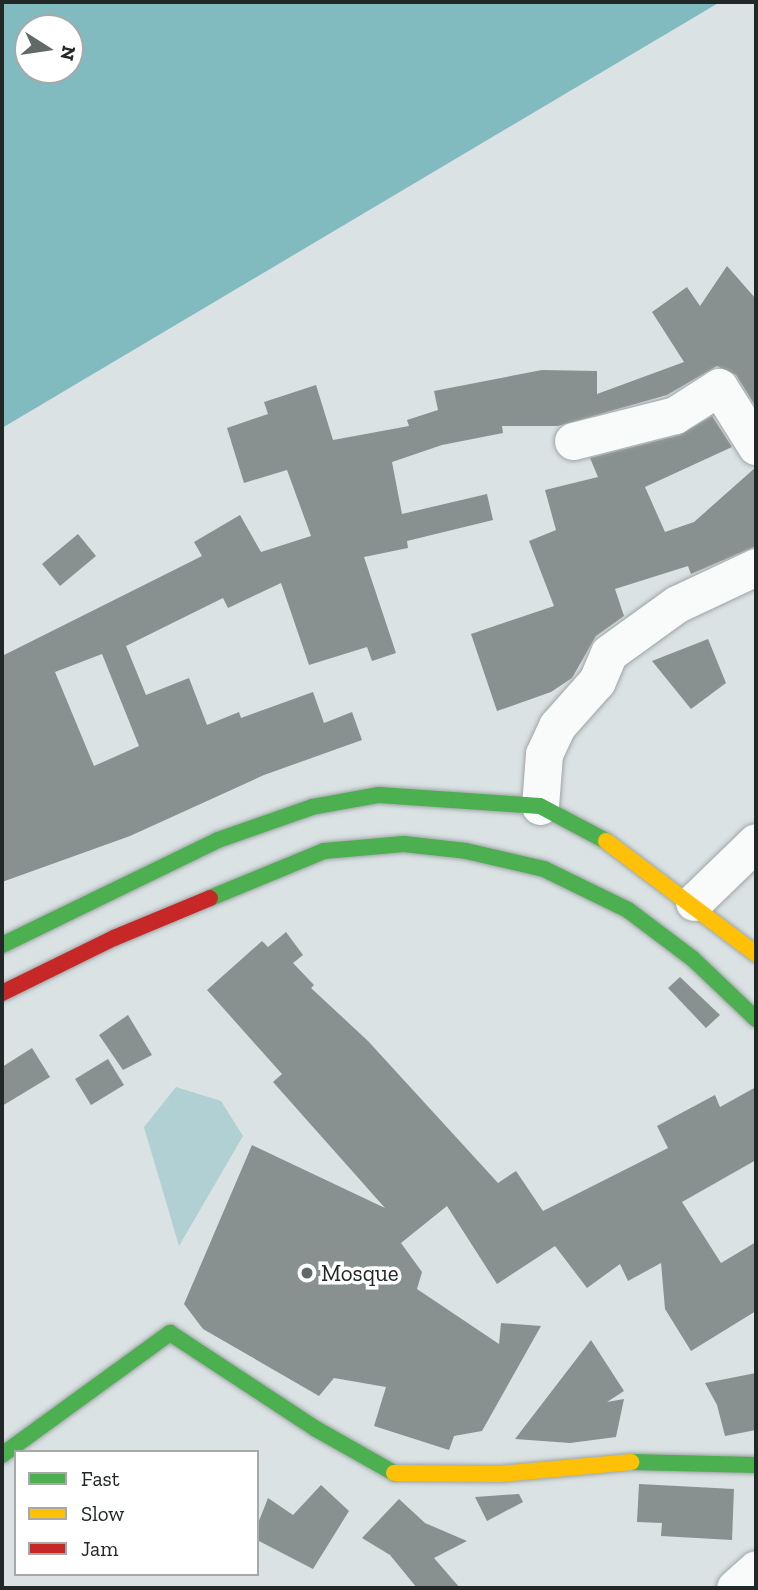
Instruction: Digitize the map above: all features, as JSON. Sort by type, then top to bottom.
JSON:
[{"type":"main road","points":[[2,945],[93,898],[218,840],[312,807],[379,795],[540,806],[625,851],[694,902],[756,954]]},
{"type":"main road","points":[[2,993],[114,939],[324,851],[404,844],[454,850],[544,869],[628,910],[693,959],[756,1019]]},
{"type":"main road","points":[[93,898],[114,939]]},
{"type":"main road","points":[[2,1454],[170,1333],[316,1429],[399,1476],[500,1474],[641,1461],[756,1465]]},
{"type":"street","points":[[573,441],[675,415],[719,387],[756,446]]},
{"type":"street","points":[[540,806],[544,754],[557,726],[597,681],[609,653],[677,604],[752,579]]},
{"type":"street","points":[[694,902],[756,842]]},
{"type":"street","points":[[735,1588],[756,1569]]},
{"type":"shaded area","points":[[176,1087],[221,1101],[243,1136],[179,1246],[144,1127]]},
{"type":"water","points":[[2,2],[720,2],[2,428]]},
{"type":"building","points":[[727,266],[756,299],[756,407],[736,375],[717,366],[667,395],[558,426],[502,426],[503,433],[442,445],[392,462],[402,514],[487,494],[493,520],[407,541],[408,548],[364,557],[396,653],[372,661],[367,647],[309,665],[281,583],[228,608],[223,598],[126,646],[146,695],[189,678],[207,725],[239,712],[241,718],[313,692],[324,723],[352,712],[362,740],[264,775],[130,836],[2,882],[2,656],[202,556],[194,542],[240,515],[261,552],[311,536],[287,470],[244,483],[227,428],[268,414],[264,402],[316,385],[333,440],[409,426],[407,420],[438,410],[434,391],[542,370],[597,371],[597,394],[684,362],[652,312],[687,287],[700,306]],"holes":[[[102,654],[139,746],[94,766],[55,672]]]},
{"type":"building","points":[[712,416],[732,447],[645,487],[665,532],[694,522],[756,467],[756,546],[691,574],[688,566],[615,589],[624,616],[596,636],[572,678],[551,692],[497,711],[471,634],[554,606],[529,541],[556,530],[545,490],[598,477],[590,458],[680,435]]},
{"type":"building","points":[[78,534],[96,556],[60,586],[42,564]]},
{"type":"building","points":[[708,639],[726,683],[691,709],[652,661]]},
{"type":"building","points":[[286,932],[303,955],[293,963],[314,985],[311,988],[368,1041],[498,1183],[516,1171],[543,1211],[668,1148],[657,1126],[715,1095],[720,1107],[756,1087],[756,1160],[682,1202],[721,1263],[756,1242],[756,1311],[691,1351],[665,1309],[661,1263],[628,1281],[620,1264],[587,1288],[555,1246],[497,1284],[447,1206],[401,1243],[422,1272],[417,1289],[499,1344],[501,1323],[541,1326],[482,1431],[454,1436],[449,1450],[374,1426],[386,1387],[334,1378],[319,1396],[203,1329],[184,1304],[252,1145],[385,1208],[273,1082],[282,1074],[207,990],[262,941],[268,947]]},
{"type":"building","points":[[680,977],[720,1015],[706,1028],[668,988]]},
{"type":"building","points":[[128,1015],[152,1055],[123,1070],[99,1035]]},
{"type":"building","points":[[32,1048],[50,1077],[2,1106],[2,1067]]},
{"type":"building","points":[[108,1059],[124,1085],[91,1105],[75,1079]]},
{"type":"building","points":[[591,1340],[624,1391],[607,1402],[624,1399],[616,1437],[570,1443],[515,1439]]},
{"type":"building","points":[[756,1373],[756,1430],[725,1436],[717,1405],[705,1383]]},
{"type":"building","points":[[639,1484],[734,1489],[732,1540],[661,1536],[662,1523],[637,1522]]},
{"type":"building","points":[[321,1485],[349,1511],[313,1569],[259,1541],[259,1521],[268,1498],[293,1515]]},
{"type":"building","points":[[519,1494],[523,1502],[487,1521],[475,1497]]},
{"type":"building","points":[[399,1499],[425,1523],[467,1541],[434,1558],[460,1588],[417,1588],[390,1555],[362,1538]]},
{"type":"traffic: fast","points":[[2,945],[218,840],[312,807],[379,795],[540,806],[606,841]]},
{"type":"traffic: fast","points":[[210,898],[324,851],[404,844],[466,851],[544,869],[628,910],[693,959],[756,1019]]},
{"type":"traffic: fast","points":[[2,1455],[170,1333],[316,1429],[394,1473]]},
{"type":"traffic: fast","points":[[631,1462],[756,1465]]},
{"type":"traffic: slow","points":[[606,841],[756,954]]},
{"type":"traffic: slow","points":[[394,1473],[500,1474],[631,1462]]},
{"type":"traffic: jam","points":[[2,993],[114,938],[210,898]]},
{"type":"place","name":"Mosque","points":[[307,1273]]}]
